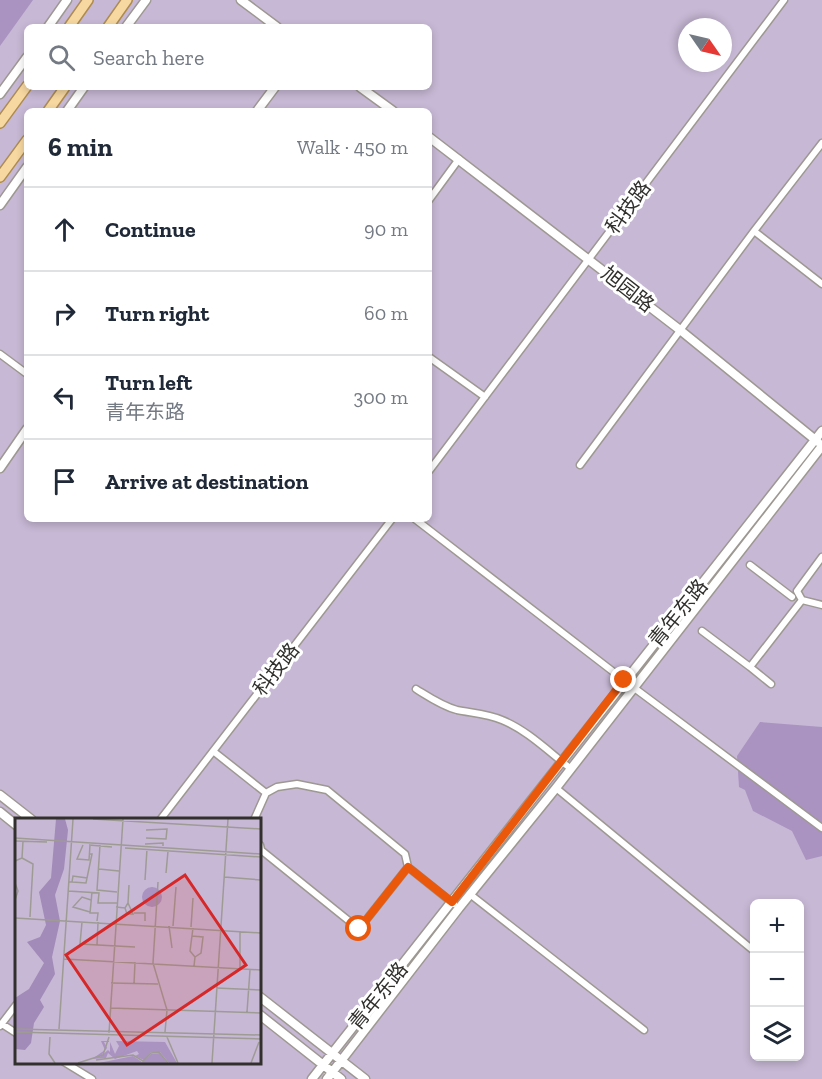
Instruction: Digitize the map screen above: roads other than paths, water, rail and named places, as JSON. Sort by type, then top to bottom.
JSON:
[{"type":"main road","points":[[50,24],[68,0]]},
{"type":"main road","points":[[71,24],[88,0]]},
{"type":"main road","points":[[110,24],[127,0]]},
{"type":"main road","points":[[128,24],[146,0]]},
{"type":"main road","points":[[241,0],[274,24]]},
{"type":"main road","points":[[0,94],[24,61]]},
{"type":"main road","points":[[0,123],[24,90]]},
{"type":"main road","points":[[50,108],[63,90]]},
{"type":"main road","points":[[69,108],[82,90]]},
{"type":"main road","points":[[259,108],[273,90]]},
{"type":"main road","points":[[364,90],[389,108]]},
{"type":"main road","name":"旭园路","points":[[432,139],[680,330],[820,445]]},
{"type":"main road","points":[[0,177],[24,144]]},
{"type":"main road","points":[[0,205],[24,171]]},
{"type":"main road","name":"青年东路","points":[[312,1079],[455,905],[471,895],[556,788],[820,445],[822,431]]},
{"type":"main road","points":[[0,468],[24,433]]},
{"type":"main road","name":"青年东路","points":[[330,1076],[561,761],[624,680],[820,445]]},
{"type":"main road","points":[[0,795],[31,818]]},
{"type":"main road","points":[[0,812],[15,824]]},
{"type":"main road","points":[[261,998],[365,1079]]},
{"type":"main road","points":[[261,1016],[323,1064],[330,1076],[341,1079]]},
{"type":"street","name":"科技路","points":[[432,467],[784,0]]},
{"type":"street","points":[[580,465],[822,143]]},
{"type":"street","points":[[432,196],[459,159]]},
{"type":"street","points":[[754,231],[822,284]]},
{"type":"street","points":[[0,354],[24,372]]},
{"type":"street","points":[[432,359],[485,397]]},
{"type":"street","name":"科技路","points":[[161,818],[390,522]]},
{"type":"street","points":[[419,522],[633,687],[822,828]]},
{"type":"street","points":[[792,597],[822,557]]},
{"type":"street","points":[[750,565],[792,597],[822,605]]},
{"type":"street","points":[[797,591],[801,601]]},
{"type":"street","points":[[750,667],[801,601]]},
{"type":"street","points":[[702,631],[771,684]]},
{"type":"street","points":[[416,689],[434,701],[456,710],[503,720],[518,728],[570,768]]},
{"type":"street","points":[[213,751],[266,793]]},
{"type":"street","points":[[254,818],[266,793],[277,787],[297,784],[327,789],[405,854],[408,867],[455,905]]},
{"type":"street","points":[[556,788],[750,948]]},
{"type":"street","points":[[261,850],[359,929],[408,867]]},
{"type":"street","points":[[471,895],[644,1030]]},
{"type":"street","points":[[15,1006],[1,1025],[15,1032]]},
{"type":"street","points":[[67,1064],[92,1079]]}]
